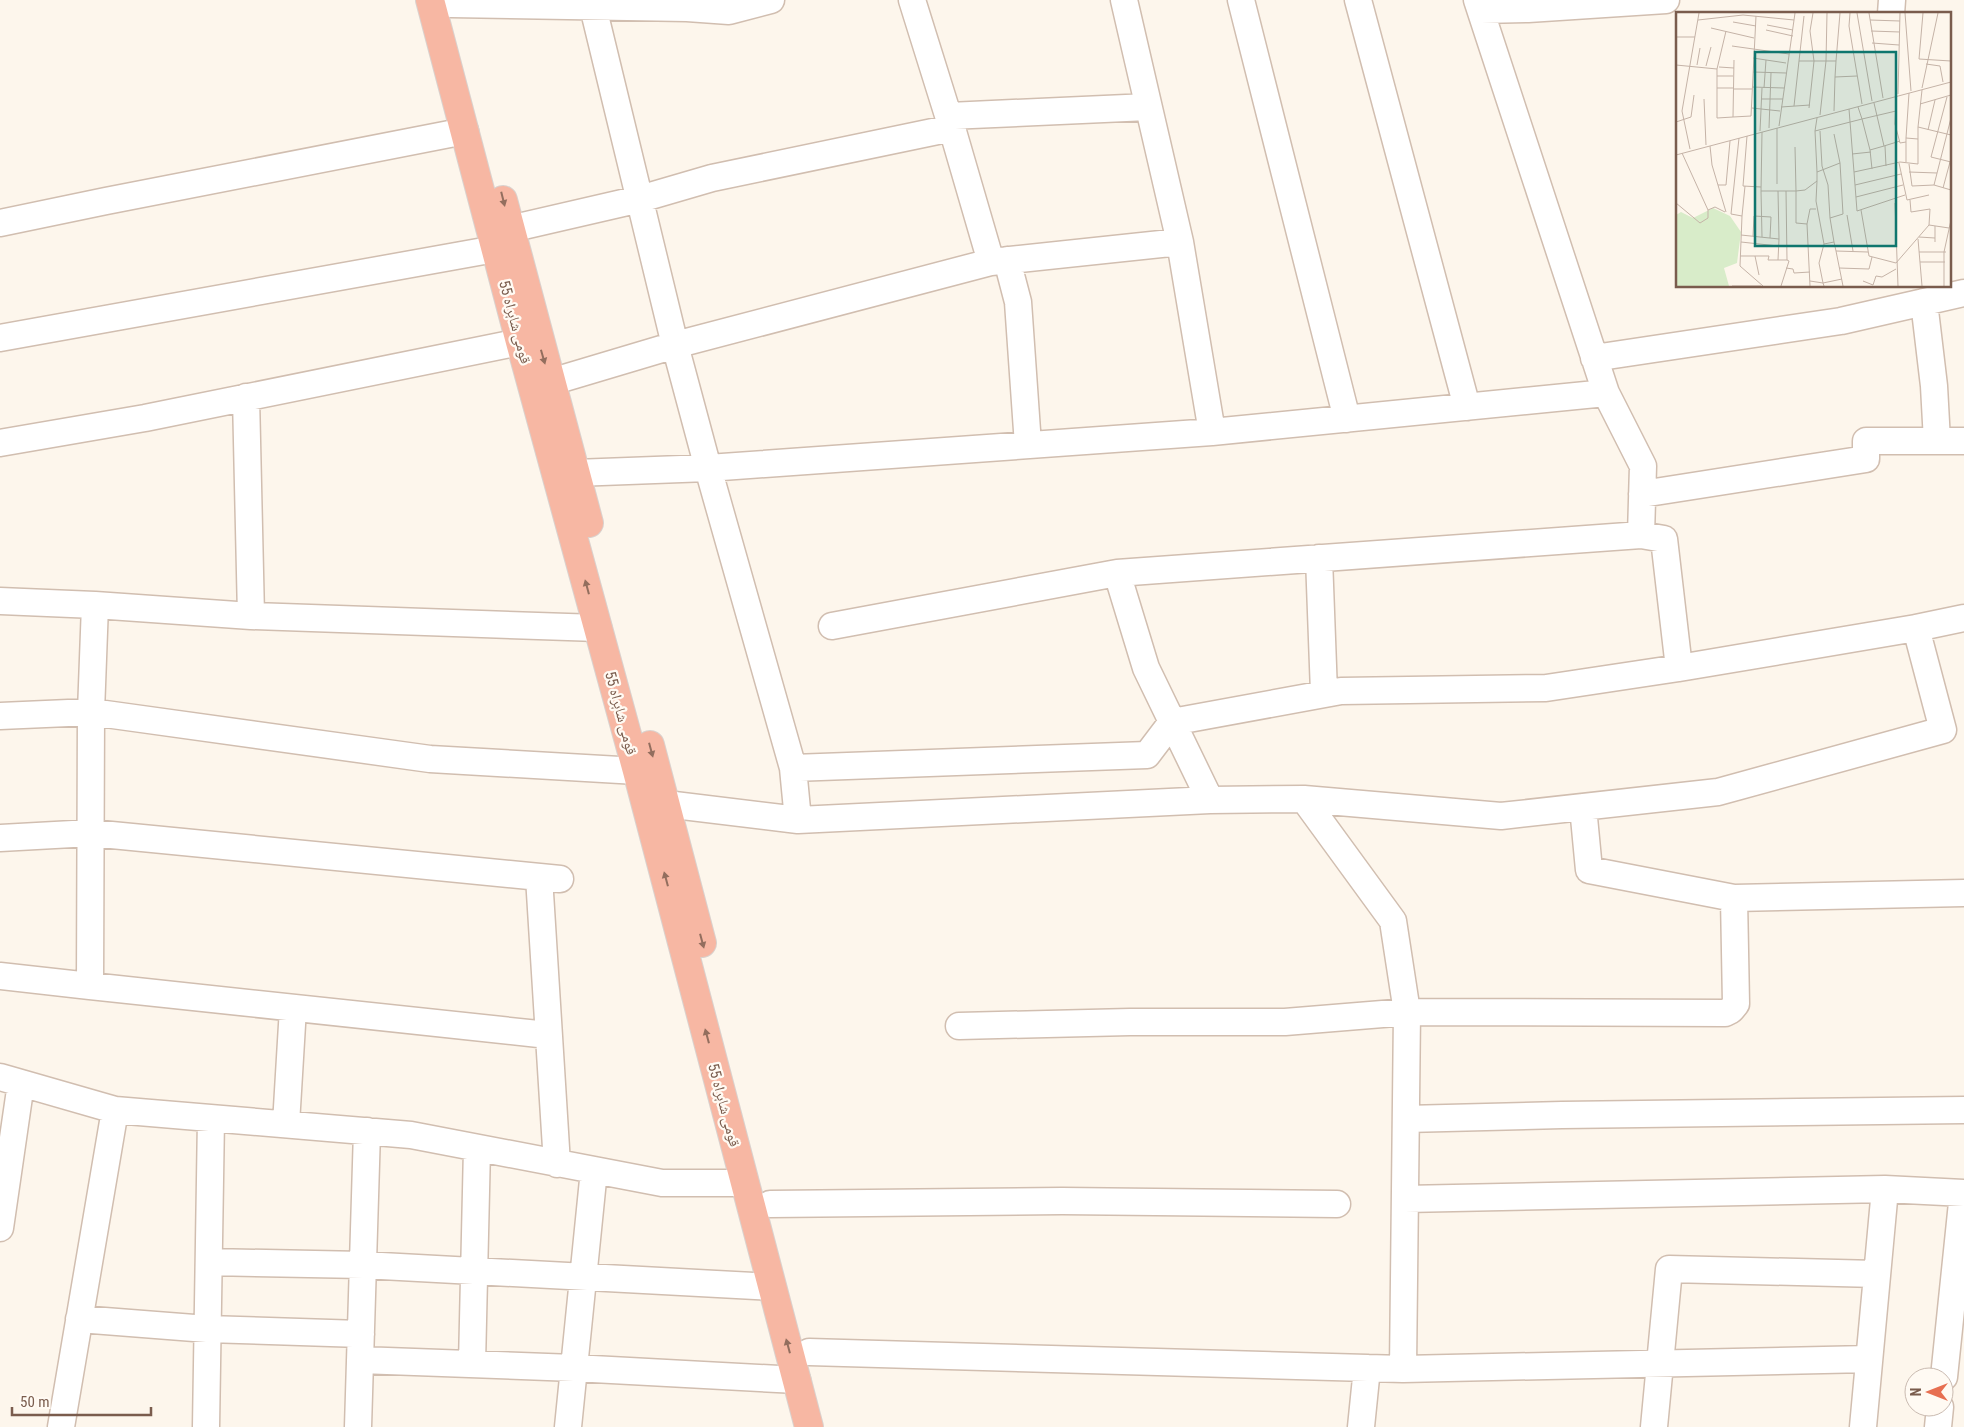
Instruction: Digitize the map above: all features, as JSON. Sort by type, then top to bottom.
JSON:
[{"type":"highway","name":"قومی شاہراہ 55","points":[[443,1],[465,131],[551,382],[575,473],[583,538],[598,628],[614,652],[637,771],[701,976],[745,1146],[770,1204],[829,1427]]},
{"type":"highway","name":"قومی شاہراہ 55","points":[[443,1],[503,239],[520,342],[583,538],[614,652],[666,804],[701,976]]},
{"type":"highway","name":"قومی شاہراہ 55","points":[[745,1146],[745,1183],[809,1427]]},
{"type":"street","points":[[443,1],[593,7],[687,8],[729,11],[771,0]]},
{"type":"street","points":[[912,0],[951,122],[999,261],[1018,302],[1028,445]]},
{"type":"street","points":[[1124,0],[1180,242],[1212,432]]},
{"type":"street","points":[[1241,0],[1347,419]]},
{"type":"street","points":[[1358,0],[1467,407]]},
{"type":"street","points":[[1641,535],[1643,466],[1606,393],[1479,5],[1666,0]]},
{"type":"street","points":[[593,7],[675,345],[793,768],[798,820]]},
{"type":"street","points":[[0,338],[503,239],[712,178],[951,122],[1148,107]]},
{"type":"street","points":[[0,223],[465,131]]},
{"type":"street","points":[[551,382],[675,345],[999,261],[1180,242]]},
{"type":"street","points":[[1594,358],[1841,321],[1964,294]]},
{"type":"street","points":[[1924,302],[1934,386],[1937,440]]},
{"type":"street","points":[[0,443],[146,418],[520,342]]},
{"type":"street","points":[[575,473],[708,468],[1212,432],[1606,393]]},
{"type":"street","points":[[246,397],[250,616]]},
{"type":"street","points":[[1642,494],[1866,459],[1866,440],[1964,441]]},
{"type":"street","points":[[832,626],[1117,573],[1641,535],[1664,539],[1679,668]]},
{"type":"street","points":[[1319,558],[1324,694]]},
{"type":"street","points":[[1117,573],[1146,668],[1210,800]]},
{"type":"street","points":[[0,601],[95,605],[250,616],[598,628]]},
{"type":"street","points":[[90,986],[91,712],[95,605]]},
{"type":"street","points":[[793,768],[1147,755],[1172,722],[1341,690],[1546,688],[1679,668],[1916,628],[1964,618]]},
{"type":"street","points":[[666,804],[798,820],[1210,800],[1304,799],[1501,816],[1718,792],[1953,732],[1916,628]]},
{"type":"street","points":[[0,716],[91,712],[430,759],[637,771]]},
{"type":"street","points":[[1304,799],[1393,920],[1407,1012],[1403,1369]]},
{"type":"street","points":[[1583,807],[1589,870],[1734,898],[1964,893]]},
{"type":"street","points":[[0,838],[91,833],[550,878],[548,1035],[557,1164]]},
{"type":"street","points":[[958,1026],[1121,1022],[1285,1022],[1407,1012],[1725,1013],[1736,1004],[1734,898]]},
{"type":"street","points":[[0,976],[548,1035]]},
{"type":"street","points":[[286,1124],[293,1008]]},
{"type":"street","points":[[0,1228],[11,1080],[115,1110],[411,1135],[662,1183],[745,1183]]},
{"type":"street","points":[[61,1427],[115,1110]]},
{"type":"street","points":[[1406,1119],[1964,1110]]},
{"type":"street","points":[[206,1427],[211,1118]]},
{"type":"street","points":[[358,1427],[367,1131]]},
{"type":"street","points":[[472,1364],[477,1148]]},
{"type":"street","points":[[568,1427],[594,1170]]},
{"type":"street","points":[[1405,1199],[1885,1189],[1964,1193],[1945,1367]]},
{"type":"street","points":[[1863,1427],[1885,1189]]},
{"type":"street","points":[[770,1204],[1062,1201],[1337,1204]]},
{"type":"street","points":[[209,1262],[363,1265],[583,1275],[772,1287]]},
{"type":"street","points":[[1654,1427],[1669,1269],[1877,1274]]},
{"type":"street","points":[[79,1319],[207,1329],[361,1334]]},
{"type":"street","points":[[809,1352],[1403,1369],[1869,1359]]},
{"type":"street","points":[[360,1360],[574,1368],[797,1380]]},
{"type":"street","points":[[1362,1427],[1367,1368]]}]
